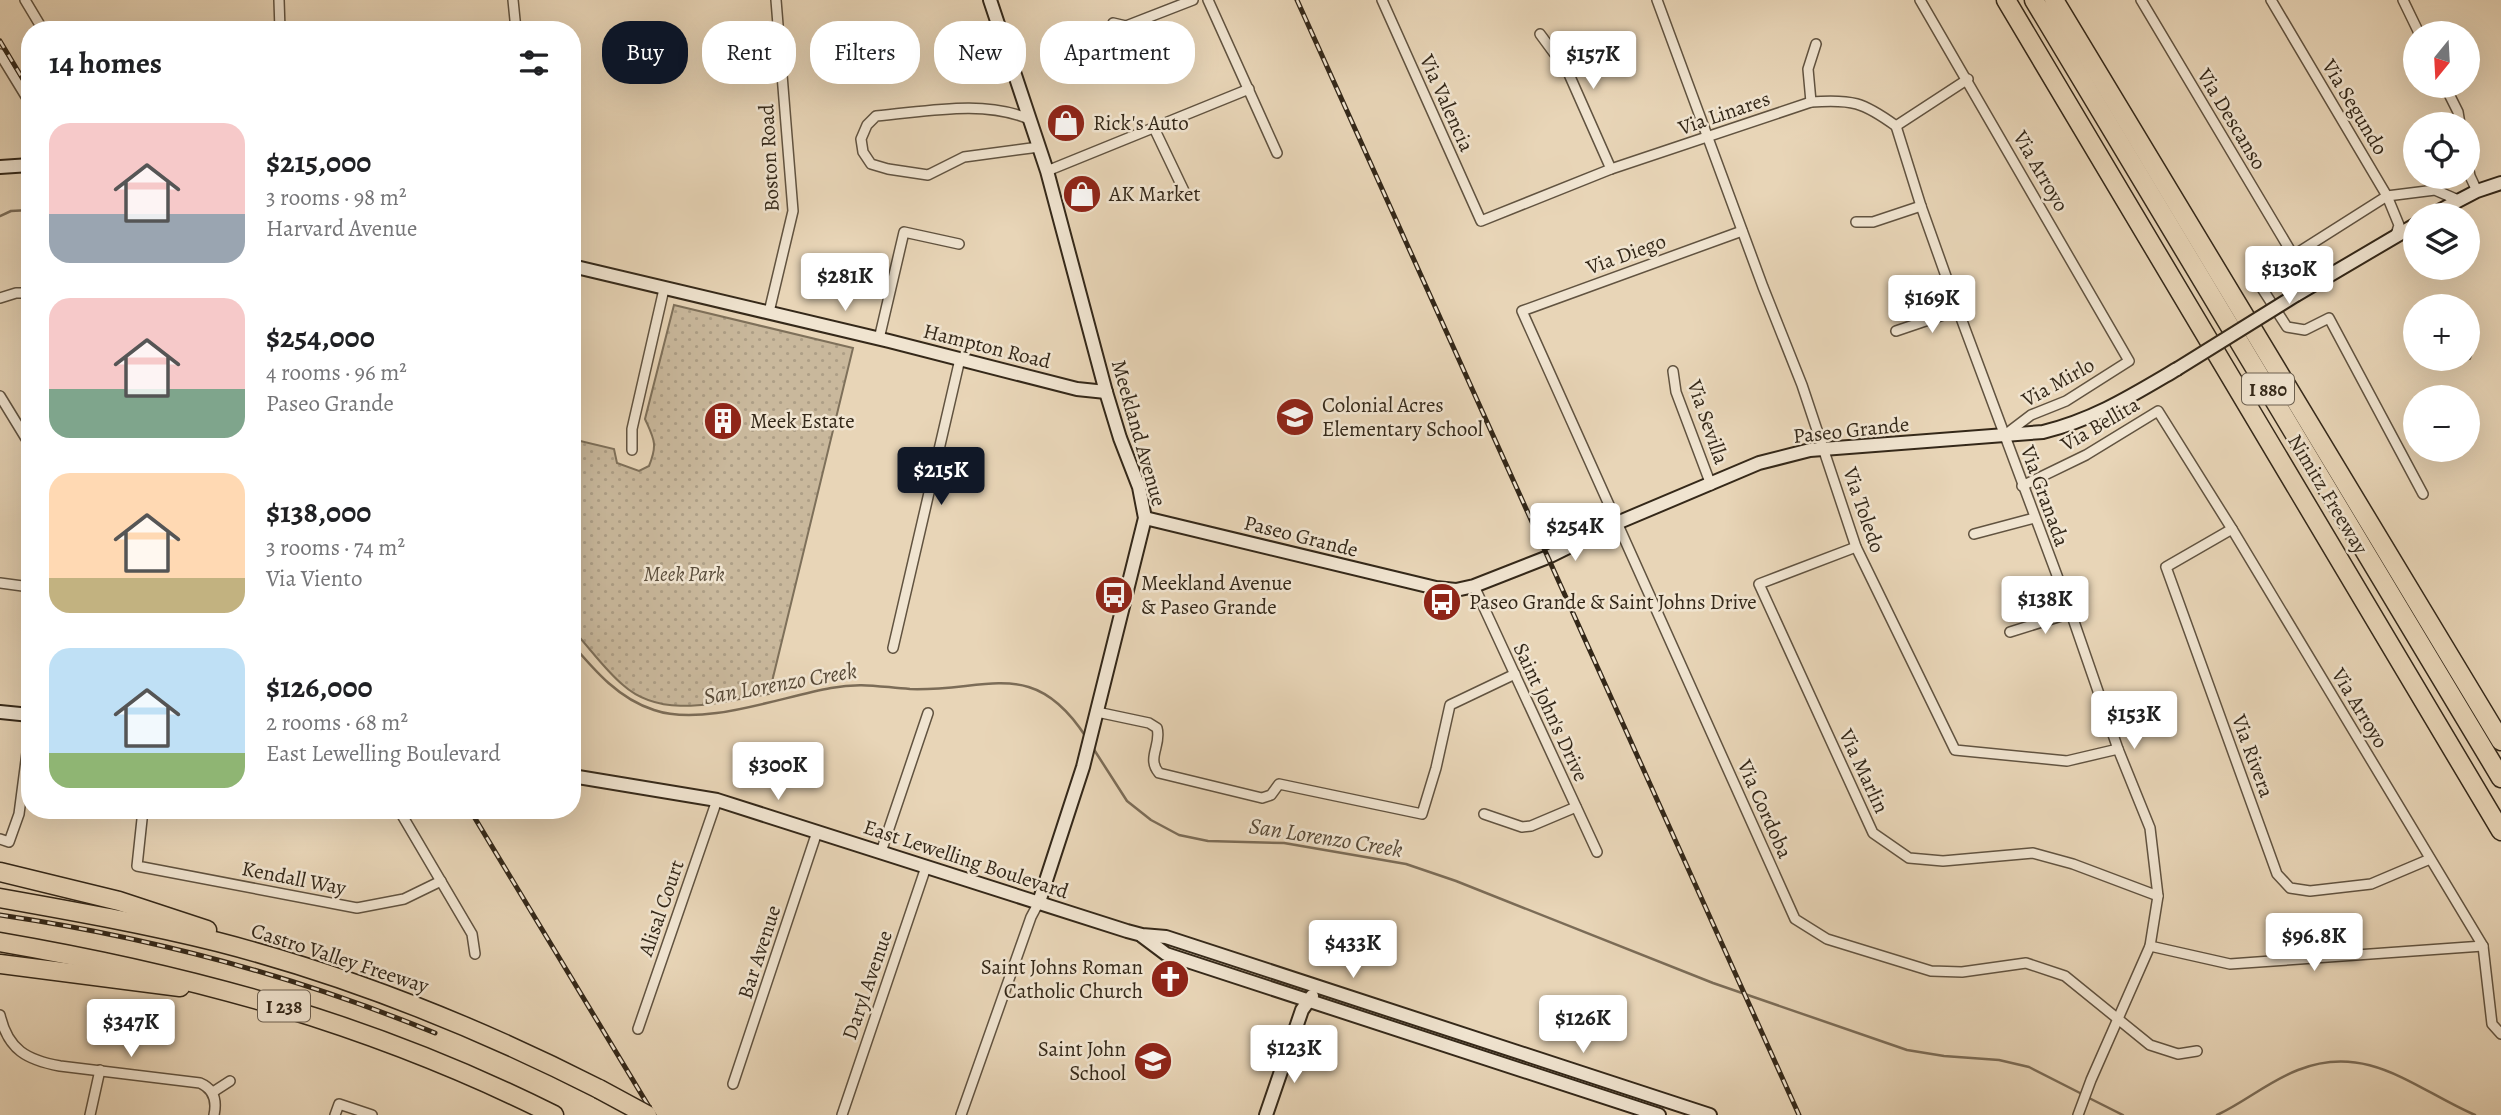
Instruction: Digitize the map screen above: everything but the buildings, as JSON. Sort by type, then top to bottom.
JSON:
[{"type":"highway","name":"Nimitz Freeway","points":[[2006,0],[2501,831]]},
{"type":"highway","name":"I 880","points":[[2034,0],[2501,778]]},
{"type":"highway","name":"Nimitz Freeway","points":[[2054,0],[2501,741]]},
{"type":"highway","points":[[2469,688],[2501,716]]},
{"type":"highway","points":[[0,872],[171,917],[211,931],[261,954]]},
{"type":"highway","name":"Castro Valley Freeway","points":[[0,898],[135,923],[261,954],[344,980],[426,1010],[505,1044],[647,1115]]},
{"type":"highway","name":"I 238","points":[[0,942],[124,965],[250,996],[333,1022],[413,1052],[554,1115]]},
{"type":"highway","points":[[0,964],[250,996]]},
{"type":"main road","name":"Meekland Avenue","points":[[990,0],[1047,172],[1106,392],[1139,487],[1145,518],[1083,767],[1039,902]]},
{"type":"main road","points":[[0,167],[21,166]]},
{"type":"main road","points":[[2453,203],[2501,183]]},
{"type":"main road","name":"Paseo Grande","points":[[1145,518],[1436,588],[1456,590],[1474,586],[1548,557],[1617,523],[1759,463],[1810,450],[2043,432],[2076,424],[2106,411],[2403,231]]},
{"type":"main road","name":"Hampton Road","points":[[581,268],[879,338],[1077,389],[1106,392]]},
{"type":"main road","points":[[0,712],[21,714]]},
{"type":"main road","name":"East Lewelling Boulevard","points":[[581,777],[717,800],[1142,935],[1166,937],[1710,1115]]},
{"type":"main road","name":"East Lewelling Boulevard","points":[[1142,935],[1166,954],[1659,1115]]},
{"type":"main road","points":[[1266,1115],[1301,1013],[1319,987]]},
{"type":"main road","points":[[1551,1080],[1556,1064]]},
{"type":"street","points":[[25,0],[38,21]]},
{"type":"street","points":[[279,0],[280,21]]},
{"type":"street","points":[[513,0],[515,21]]},
{"type":"street","name":"Boston Road","points":[[769,312],[793,211],[776,0]]},
{"type":"street","points":[[1139,21],[1193,0]]},
{"type":"street","points":[[1208,0],[1277,153]]},
{"type":"street","name":"Via Valencia","points":[[1382,0],[1480,221]]},
{"type":"street","name":"Via Toledo","points":[[1657,0],[1824,449],[1856,547],[1955,750],[2067,761],[2118,749]]},
{"type":"street","name":"Via Arroyo","points":[[1920,0],[2129,361]]},
{"type":"street","name":"Via Descanso","points":[[2141,0],[2293,255]]},
{"type":"street","name":"Via Segundo","points":[[2271,0],[2387,196],[2399,225],[2396,235]]},
{"type":"street","points":[[2403,0],[2413,21]]},
{"type":"street","points":[[1540,34],[1568,72],[1611,169]]},
{"type":"street","points":[[1811,102],[1808,69],[1816,44]]},
{"type":"street","points":[[0,54],[21,88]]},
{"type":"street","points":[[1896,126],[1968,79]]},
{"type":"street","points":[[1047,172],[1249,89]]},
{"type":"street","name":"Via Linares","points":[[1480,221],[1611,169],[1811,102],[1842,99],[1870,107],[1896,126]]},
{"type":"street","points":[[1028,118],[986,108],[876,116],[867,125],[861,139],[863,152],[871,164],[888,170],[928,175],[964,157],[1039,147]]},
{"type":"street","name":"Via Granada","points":[[1896,126],[1958,310],[2071,613],[2118,749],[2150,828],[2158,896],[2150,946],[2080,1111]]},
{"type":"street","points":[[1153,128],[1185,193]]},
{"type":"street","points":[[2423,494],[2329,318],[2305,330],[2287,327],[2256,279],[2387,196],[2435,190],[2458,200]]},
{"type":"street","points":[[1856,222],[1873,222],[1921,206]]},
{"type":"street","name":"Via Diego","points":[[1522,311],[1742,231]]},
{"type":"street","points":[[879,338],[904,232],[959,244]]},
{"type":"street","points":[[632,450],[632,429],[664,289]]},
{"type":"street","points":[[0,298],[21,293]]},
{"type":"street","points":[[1896,331],[1958,310]]},
{"type":"street","name":"Via Cordoba","points":[[1522,311],[1795,919],[1827,939],[1931,971],[1962,972],[2026,963],[2065,976],[2150,1045],[2178,1054],[2197,1051]]},
{"type":"street","points":[[893,648],[960,359]]},
{"type":"street","name":"Via Mirlo","points":[[2004,435],[2031,415],[2066,401],[2129,361]]},
{"type":"street","name":"Via Sevilla","points":[[1674,371],[1676,392],[1711,485]]},
{"type":"street","points":[[0,397],[21,431]]},
{"type":"street","name":"Via Arroyo","points":[[2158,411],[2483,946],[2491,1024],[2501,1034]]},
{"type":"street","name":"Via Bellita","points":[[2022,486],[2085,454],[2158,411]]},
{"type":"street","points":[[1974,534],[2034,519]]},
{"type":"street","name":"Via Rivera","points":[[2232,529],[2166,568],[2277,874],[2290,888],[2310,891],[2371,884],[2430,859]]},
{"type":"street","name":"Via Marlin","points":[[1856,547],[1759,584],[1874,833],[1909,858],[1943,861],[2032,853],[2073,864],[2158,896]]},
{"type":"street","points":[[0,583],[21,586]]},
{"type":"street","name":"Saint John's Drive","points":[[1474,586],[1597,852]]},
{"type":"street","points":[[2010,632],[2071,613]]},
{"type":"street","points":[[1096,717],[1149,723],[1157,728],[1159,734],[1152,760],[1159,774],[1262,797],[1271,795],[1279,784],[1422,814],[1436,768],[1450,705],[1514,674]]},
{"type":"street","points":[[881,852],[928,713]]},
{"type":"street","points":[[0,839],[9,842],[19,814],[21,799]]},
{"type":"street","name":"Alisal Court","points":[[638,1029],[717,800]]},
{"type":"street","points":[[1484,814],[1522,827],[1531,827],[1576,807]]},
{"type":"street","name":"Kendall Way","points":[[142,819],[137,866],[358,908],[404,899],[441,881]]},
{"type":"street","points":[[404,819],[472,934],[475,954]]},
{"type":"street","name":"Bar Avenue","points":[[733,1084],[817,832]]},
{"type":"street","name":"Daryl Avenue","points":[[842,1115],[926,867]]},
{"type":"street","name":"Meekland Avenue","points":[[961,1115],[1031,917],[1039,902]]},
{"type":"street","points":[[2150,946],[2230,964],[2483,946]]},
{"type":"street","points":[[0,1015],[9,1041],[24,1055],[42,1063],[194,1081],[206,1085],[213,1093],[214,1115]]},
{"type":"street","points":[[90,1115],[100,1070]]},
{"type":"street","points":[[213,1093],[230,1081]]},
{"type":"street","points":[[335,1115],[339,1104],[372,1115]]},
{"type":"green space","name":"Meek Park","points":[[674,305],[853,348],[769,694],[693,706],[656,703],[623,685],[581,639],[581,441],[614,449],[617,463],[639,471],[649,466],[653,452],[654,442],[645,419]]},
{"type":"waterway","name":"San Lorenzo Creek","points":[[0,216],[21,210]]},
{"type":"waterway","name":"San Lorenzo Creek","points":[[581,654],[599,674],[630,699],[654,710],[674,714],[718,713],[842,686],[937,689],[1007,683],[1047,695],[1066,712],[1086,737]]},
{"type":"waterway","name":"San Lorenzo Creek","points":[[1093,748],[1127,801],[1151,820],[1179,835],[1208,841],[1284,843],[1406,864],[1456,881],[1713,983],[1907,1050],[1999,1060],[2029,1067],[2082,1094]]},
{"type":"waterway","name":"San Lorenzo Creek","points":[[2217,1115],[2298,1070],[2323,1063],[2347,1062],[2390,1072],[2475,1115]]},
{"type":"waterway","name":"San Lorenzo Creek","points":[[2087,1097],[2123,1115]]},
{"type":"railway","points":[[1297,0],[1799,1115]]},
{"type":"railway","points":[[0,41],[21,76]]},
{"type":"railway","points":[[475,819],[654,1115]]},
{"type":"railway","points":[[0,915],[111,935],[221,961],[276,976],[383,1012],[435,1033]]},
{"type":"place","name":"Rick's Auto","points":[[1066,123]]},
{"type":"place","name":"AK Market","points":[[1082,194]]},
{"type":"place","name":"Colonial Acres Elementary School","points":[[1295,417]]},
{"type":"place","name":"Meek Estate","points":[[723,421]]},
{"type":"place","name":"Meekland Avenue & Paseo Grande","points":[[1114,595]]},
{"type":"place","name":"Paseo Grande & Saint Johns Drive","points":[[1442,602]]},
{"type":"place","name":"Saint Johns Roman Catholic Church","points":[[1170,979]]},
{"type":"place","name":"Saint John School","points":[[1153,1061]]}]
